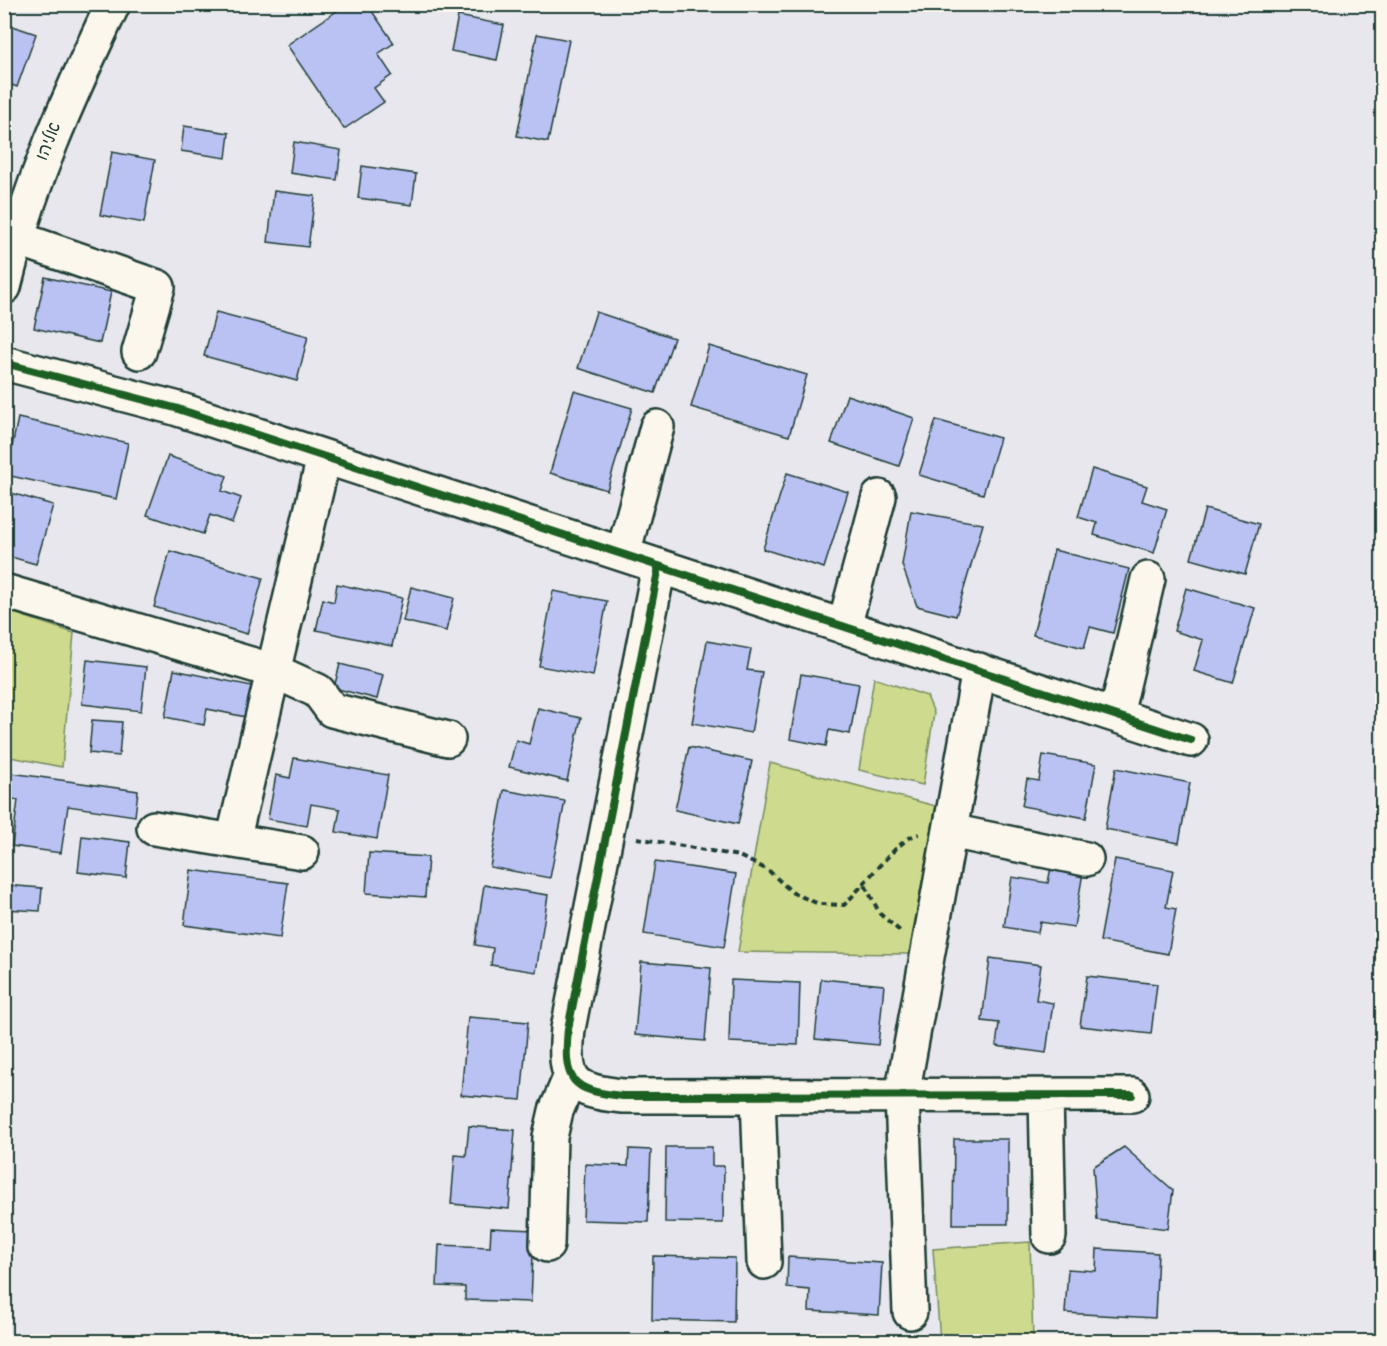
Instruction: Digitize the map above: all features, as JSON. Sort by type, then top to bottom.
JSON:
[{"type":"street","name":"אליהו","points":[[4,287],[32,187],[61,114],[114,4]]},
{"type":"street","points":[[16,238],[158,287],[139,352]]},
{"type":"street","points":[[4,363],[175,408],[1191,740]]},
{"type":"street","points":[[623,554],[657,427]]},
{"type":"street","points":[[233,841],[324,457]]},
{"type":"street","points":[[844,627],[879,497]]},
{"type":"street","points":[[547,1245],[550,1137],[556,1111],[570,1078],[565,1057],[568,1029],[659,566]]},
{"type":"street","points":[[1116,715],[1148,579]]},
{"type":"street","points":[[4,591],[274,671],[318,691],[332,711],[448,739]]},
{"type":"street","points":[[910,1312],[902,1095],[979,670]]},
{"type":"street","points":[[154,828],[302,852]]},
{"type":"street","points":[[950,831],[1086,859]]},
{"type":"street","points":[[570,1078],[583,1088],[599,1094],[1132,1095]]},
{"type":"street","points":[[1046,1095],[1049,1236]]},
{"type":"street","points":[[758,1096],[764,1262]]},
{"type":"path","points":[[606,832],[739,856],[768,870],[793,893],[819,904],[844,904],[864,885],[890,853],[910,835],[950,831]]},
{"type":"path","points":[[864,885],[880,914],[897,930],[930,944]]},
{"type":"green space","points":[[5,610],[74,633],[62,767],[5,756]]},
{"type":"green space","points":[[874,678],[927,696],[934,713],[923,785],[859,770]]},
{"type":"green space","points":[[770,763],[936,806],[909,954],[738,952]]},
{"type":"green space","points":[[1030,1242],[1033,1341],[940,1341],[933,1249]]},
{"type":"building","points":[[347,4],[367,4],[394,43],[378,54],[392,75],[374,88],[384,102],[344,129],[287,45]]},
{"type":"building","points":[[458,16],[504,25],[497,60],[451,51]]},
{"type":"building","points":[[4,23],[36,34],[17,87],[4,82]]},
{"type":"building","points":[[537,34],[569,40],[548,142],[517,136]]},
{"type":"building","points":[[184,126],[229,133],[226,158],[181,151]]},
{"type":"building","points":[[294,142],[341,150],[337,180],[290,173]]},
{"type":"building","points":[[112,152],[155,160],[144,223],[100,215]]},
{"type":"building","points":[[362,166],[416,174],[412,205],[358,198]]},
{"type":"building","points":[[274,191],[315,196],[308,247],[268,242]]},
{"type":"building","points":[[45,277],[111,292],[100,343],[34,328]]},
{"type":"building","points":[[216,312],[308,336],[297,381],[204,356]]},
{"type":"building","points":[[596,312],[674,338],[655,393],[578,368]]},
{"type":"building","points":[[709,346],[807,375],[789,436],[691,407]]},
{"type":"building","points":[[574,391],[632,408],[607,490],[550,473]]},
{"type":"building","points":[[847,395],[914,418],[899,466],[831,443]]},
{"type":"building","points":[[18,418],[128,443],[116,499],[6,475]]},
{"type":"building","points":[[936,420],[1000,438],[983,494],[919,475]]},
{"type":"building","points":[[168,456],[227,476],[222,491],[241,498],[232,523],[210,515],[203,534],[147,515]]},
{"type":"building","points":[[1092,469],[1147,486],[1142,501],[1167,509],[1154,553],[1094,535],[1097,523],[1078,517]]},
{"type":"building","points":[[787,473],[848,492],[824,568],[763,549]]},
{"type":"building","points":[[4,491],[53,505],[36,564],[4,555]]},
{"type":"building","points":[[1205,509],[1259,524],[1245,574],[1191,559]]},
{"type":"building","points":[[911,511],[983,524],[956,616],[917,606],[902,565]]},
{"type":"building","points":[[1054,550],[1129,569],[1113,633],[1090,627],[1084,648],[1033,635]]},
{"type":"building","points":[[170,551],[263,578],[247,634],[154,607]]},
{"type":"building","points":[[337,584],[402,598],[392,646],[316,630],[323,599],[334,602]]},
{"type":"building","points":[[411,587],[454,598],[446,631],[403,621]]},
{"type":"building","points":[[1186,588],[1255,608],[1233,683],[1194,671],[1203,640],[1174,631]]},
{"type":"building","points":[[553,591],[607,601],[593,676],[539,666]]},
{"type":"building","points":[[707,641],[751,649],[747,670],[762,672],[751,733],[692,723]]},
{"type":"building","points":[[87,660],[146,667],[141,711],[82,704]]},
{"type":"building","points":[[340,664],[383,675],[377,699],[334,688]]},
{"type":"building","points":[[174,670],[252,686],[246,717],[207,709],[204,725],[165,717]]},
{"type":"building","points":[[801,674],[859,684],[850,734],[829,730],[826,746],[790,739]]},
{"type":"building","points":[[538,708],[581,718],[567,781],[509,767],[516,740],[529,744]]},
{"type":"building","points":[[92,720],[122,722],[119,756],[89,753]]},
{"type":"building","points":[[689,747],[752,761],[738,824],[675,810]]},
{"type":"building","points":[[1043,755],[1096,764],[1086,818],[1022,806],[1027,779],[1039,781]]},
{"type":"building","points":[[294,758],[388,775],[377,839],[336,832],[340,809],[311,804],[307,826],[268,819],[276,775],[290,778]]},
{"type":"building","points":[[1116,768],[1190,783],[1179,843],[1105,829]]},
{"type":"building","points":[[4,772],[138,791],[135,816],[68,806],[61,853],[12,846],[18,800],[4,798]]},
{"type":"building","points":[[504,790],[565,801],[550,878],[490,867]]},
{"type":"building","points":[[82,836],[130,842],[126,878],[78,872]]},
{"type":"building","points":[[369,853],[428,857],[425,897],[366,893]]},
{"type":"building","points":[[1115,859],[1173,870],[1166,907],[1176,909],[1168,954],[1100,941]]},
{"type":"building","points":[[655,862],[736,874],[724,947],[644,934]]},
{"type":"building","points":[[1051,867],[1083,872],[1074,927],[1040,922],[1038,933],[1004,927],[1012,877],[1048,883]]},
{"type":"building","points":[[191,870],[288,883],[280,938],[184,925]]},
{"type":"building","points":[[4,885],[42,888],[40,911],[4,909]]},
{"type":"building","points":[[484,885],[548,895],[536,972],[491,965],[493,948],[475,945]]},
{"type":"building","points":[[990,958],[1041,965],[1036,1000],[1053,1003],[1046,1053],[996,1046],[999,1023],[982,1021]]},
{"type":"building","points":[[641,962],[711,968],[705,1041],[635,1035]]},
{"type":"building","points":[[1087,976],[1157,984],[1151,1034],[1080,1026]]},
{"type":"building","points":[[821,979],[884,985],[878,1045],[815,1039]]},
{"type":"building","points":[[731,980],[800,983],[798,1045],[729,1042]]},
{"type":"building","points":[[468,1017],[528,1022],[521,1100],[461,1095]]},
{"type":"building","points":[[469,1126],[515,1130],[509,1209],[451,1204],[455,1155],[466,1156]]},
{"type":"building","points":[[954,1139],[1008,1139],[1008,1224],[953,1224]]},
{"type":"building","points":[[666,1147],[712,1147],[712,1166],[724,1166],[723,1223],[665,1222]]},
{"type":"building","points":[[1124,1147],[1173,1190],[1168,1229],[1097,1220],[1093,1167]]},
{"type":"building","points":[[629,1149],[651,1150],[648,1222],[583,1220],[585,1164],[628,1166]]},
{"type":"building","points":[[491,1228],[534,1230],[531,1302],[465,1300],[465,1287],[437,1286],[439,1245],[490,1247]]},
{"type":"building","points":[[1097,1249],[1158,1253],[1155,1318],[1065,1313],[1068,1269],[1096,1271]]},
{"type":"building","points":[[653,1256],[735,1258],[734,1322],[652,1320]]},
{"type":"building","points":[[788,1257],[882,1263],[879,1315],[809,1311],[810,1290],[787,1288]]},
{"type":"cycle path","points":[[4,363],[175,408],[1191,740]]},
{"type":"cycle path","points":[[659,566],[568,1029],[567,1061],[569,1072],[574,1080],[592,1091],[623,1096],[1132,1095]]}]
